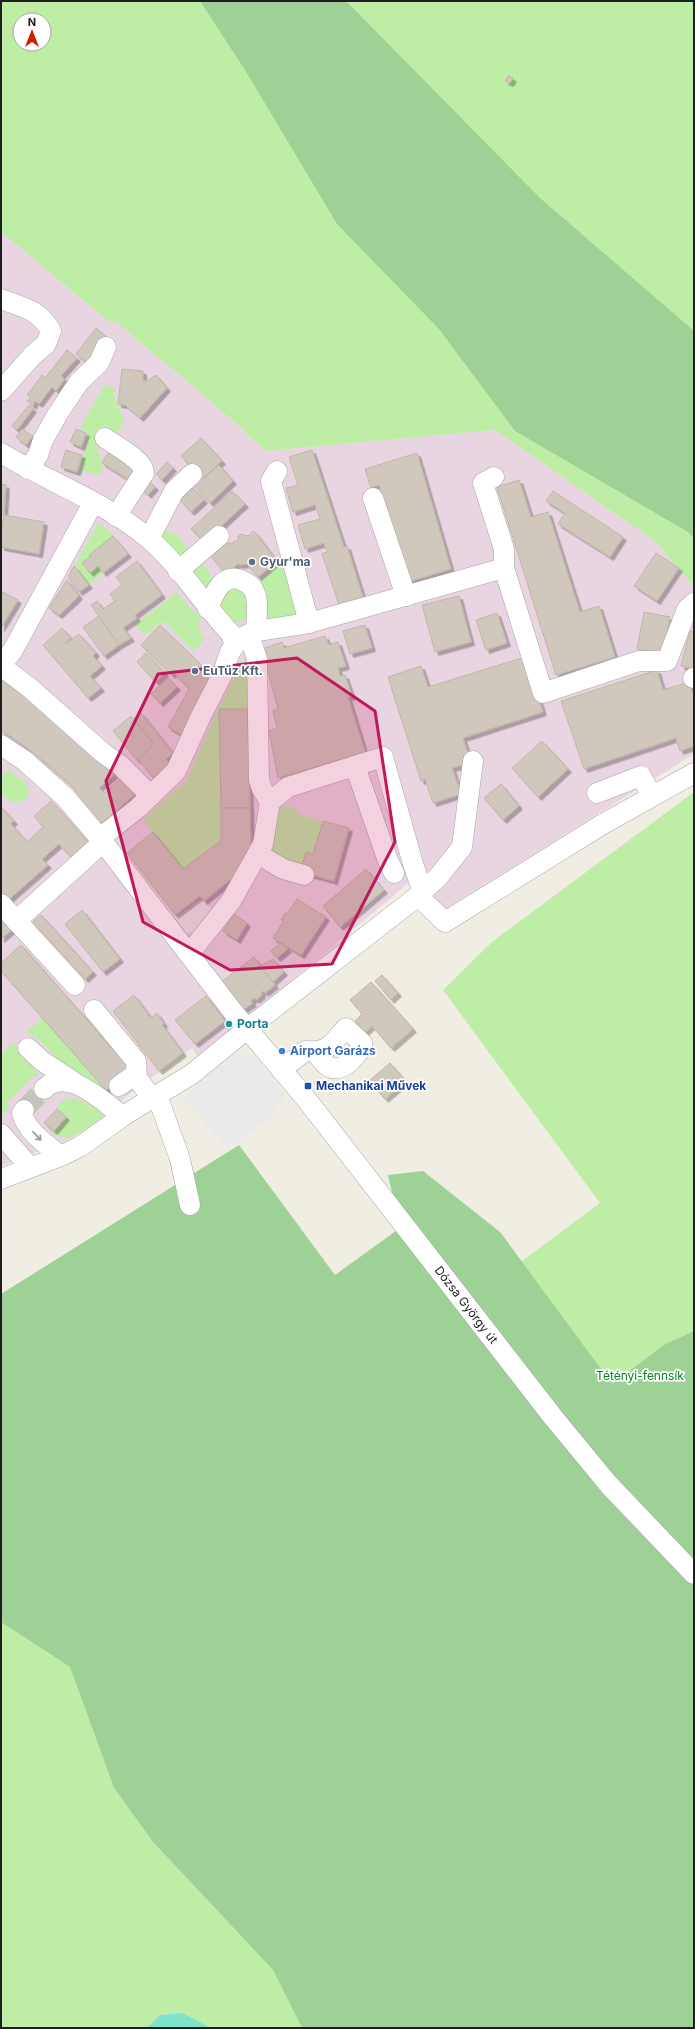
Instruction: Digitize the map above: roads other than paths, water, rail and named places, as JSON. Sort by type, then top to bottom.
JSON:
[{"type":"street","points":[[1,299],[37,313],[46,322],[51,331],[46,344],[33,355],[1,392]]},
{"type":"street","points":[[28,469],[38,455],[43,440],[57,414],[79,382],[99,363],[106,346]]},
{"type":"street","points":[[105,438],[140,462],[144,468],[144,473],[116,516]]},
{"type":"street","points":[[1,453],[116,516],[149,539],[232,635],[247,636],[310,623],[504,568]]},
{"type":"street","points":[[277,471],[271,481],[310,623]]},
{"type":"street","points":[[149,539],[174,491],[192,474]]},
{"type":"street","points":[[494,476],[483,483],[504,549],[504,568],[543,693],[639,661],[667,661],[687,609],[694,603]]},
{"type":"street","points":[[373,498],[406,596]]},
{"type":"street","points":[[93,503],[13,650],[1,666],[30,688],[102,752],[120,765],[150,796]]},
{"type":"street","points":[[178,571],[220,536]]},
{"type":"street","points":[[16,921],[150,796],[176,771],[182,762],[200,716],[222,675],[230,652],[247,636],[255,618],[257,603],[254,591],[248,583],[238,578],[228,578],[220,584],[213,594],[208,609]]},
{"type":"street","points":[[247,636],[258,659],[259,780],[262,789],[270,802]]},
{"type":"street","name":"Dózsa György út","points":[[1,745],[25,761],[66,797],[102,840],[247,1029],[307,1100],[553,1417],[609,1485],[694,1574]]},
{"type":"street","points":[[189,954],[232,901],[263,844],[270,802],[288,787],[383,757],[421,894],[445,922],[604,824],[694,773]]},
{"type":"street","points":[[1,1179],[61,1156],[81,1146],[123,1116],[192,1074],[247,1029],[421,894],[439,876],[462,847],[473,761]]},
{"type":"street","points":[[354,766],[388,860],[394,872]]},
{"type":"street","points":[[597,793],[641,776],[652,796]]},
{"type":"street","points":[[258,854],[283,869],[304,875]]},
{"type":"street","points":[[1,904],[75,985]]},
{"type":"street","points":[[94,1010],[136,1061],[137,1078],[154,1097],[180,1159],[191,1175],[190,1205]]},
{"type":"street","points":[[28,1048],[42,1061],[123,1116]]},
{"type":"street","points":[[281,1070],[305,1051],[315,1052]]},
{"type":"street","points":[[119,1086],[130,1078],[137,1078]]},
{"type":"street","points":[[44,1089],[56,1082],[65,1080],[76,1083]]},
{"type":"street","points":[[24,1110],[22,1113],[24,1121],[44,1143],[61,1156]]},
{"type":"street","points":[[1,1134],[30,1168]]},
{"type":"tunnel","points":[[24,1110],[44,1089]]},
{"type":"place","name":"Gyur'ma","points":[[252,562]]},
{"type":"place","name":"EuTűz Kft.","points":[[195,671]]},
{"type":"place","name":"Porta","points":[[229,1024]]},
{"type":"place","name":"Airport Garázs","points":[[282,1051]]},
{"type":"place","name":"Mechanikai Művek","points":[[308,1086]]},
{"type":"park label","name":"Tétényi-fennsík","points":[[640,1376]]}]
